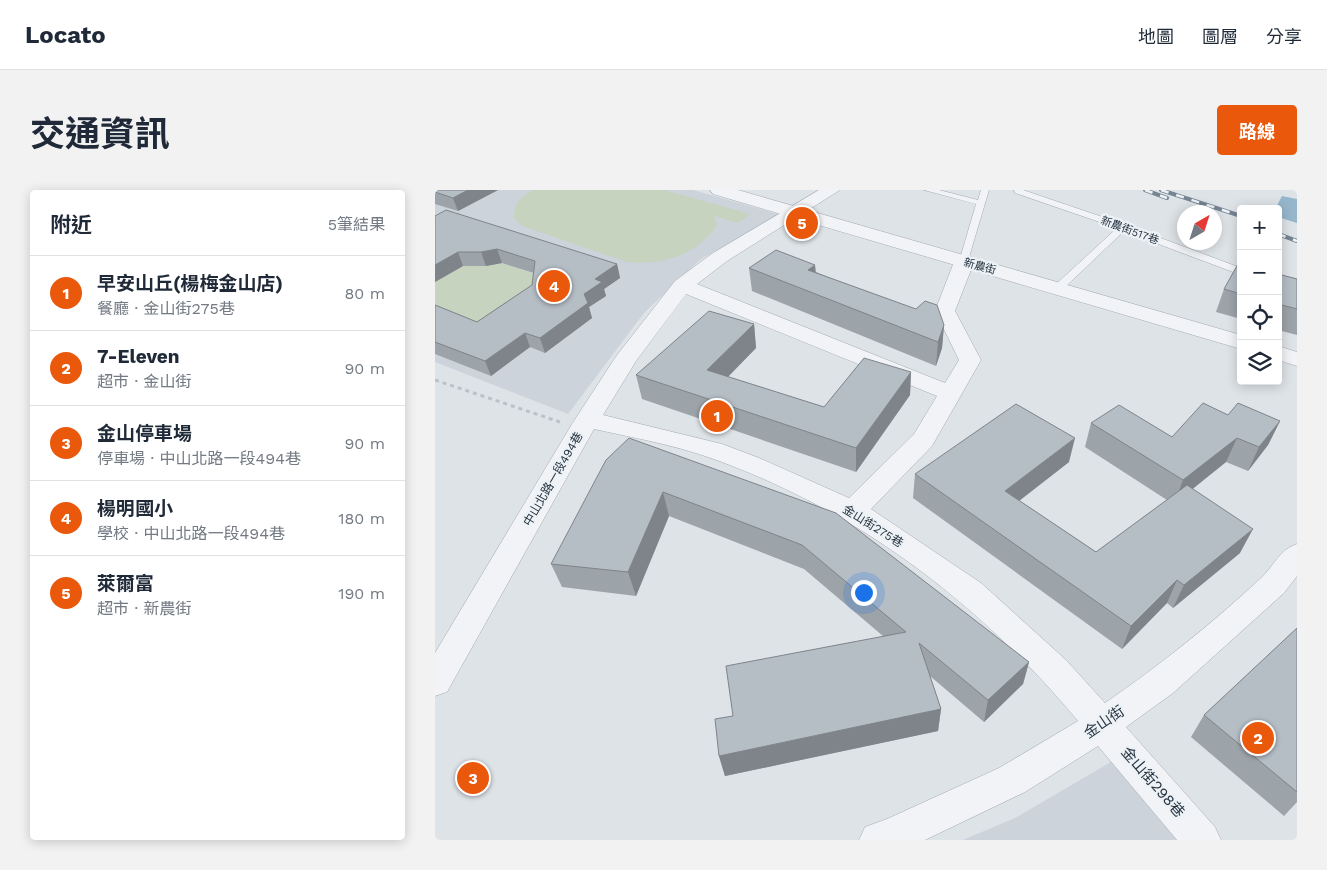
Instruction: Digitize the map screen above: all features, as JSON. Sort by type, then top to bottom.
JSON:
[{"type":"street","name":"新農街","points":[[719,190],[1237,341]]},
{"type":"street","name":"中山北路一段494巷","points":[[435,682],[625,360],[682,285],[720,256],[831,190]]},
{"type":"street","points":[[853,511],[923,440],[970,360],[945,311],[964,262]]},
{"type":"street","points":[[682,285],[950,393]]},
{"type":"street","points":[[1282,354],[1297,359]]},
{"type":"street","name":"金山街275巷","points":[[585,425],[713,450],[750,464],[853,511],[970,591],[1055,670],[1103,724]]},
{"type":"street","name":"金山街","points":[[878,840],[889,837],[1012,780],[1103,724],[1161,682],[1273,585],[1297,556]]},
{"type":"street","name":"金山街298巷","points":[[1103,724],[1202,840]]},
{"type":"lane","points":[[928,190],[981,203]]},
{"type":"lane","points":[[964,262],[985,190]]},
{"type":"lane","name":"新農街517巷","points":[[1017,191],[1123,227],[1237,270]]},
{"type":"lane","points":[[1058,288],[1123,227]]},
{"type":"path","points":[[435,380],[585,425]]},
{"type":"shaded area","points":[[435,190],[693,190],[782,215],[701,259],[644,313],[568,414],[435,362]]},
{"type":"shaded area","points":[[1116,759],[1182,840],[963,840],[1015,818]]},
{"type":"green space","points":[[533,190],[664,190],[750,214],[738,223],[714,216],[717,225],[709,236],[689,251],[677,256],[653,262],[627,262],[522,226],[514,218],[516,205],[521,198]]},
{"type":"green space","points":[[502,263],[547,278],[483,336],[435,317],[435,282],[463,266],[486,266]]},
{"type":"water","points":[[1282,196],[1297,199],[1297,223],[1282,218],[1282,205],[1277,205]]},
{"type":"building","points":[[435,190],[468,190],[453,198],[435,192]]},
{"type":"building","points":[[446,210],[617,264],[595,279],[602,282],[584,294],[588,303],[540,338],[525,333],[485,361],[435,342],[435,305],[477,322],[532,285],[535,261],[497,249],[481,252],[458,252],[435,265],[435,216]]},
{"type":"building","points":[[776,250],[815,265],[808,270],[916,309],[925,301],[937,305],[944,325],[938,342],[749,268]]},
{"type":"building","points":[[1237,266],[1237,293],[1224,289]]},
{"type":"building","points":[[1282,275],[1297,279],[1297,309],[1282,305]]},
{"type":"building","points":[[709,311],[754,324],[707,370],[824,407],[864,358],[911,372],[856,448],[636,375]]},
{"type":"building","points":[[1203,403],[1228,415],[1238,403],[1280,421],[1259,447],[1237,438],[1183,480],[1091,423],[1119,405],[1172,437]]},
{"type":"building","points":[[1016,404],[1075,438],[1005,491],[1096,552],[1187,485],[1253,529],[1184,585],[1177,580],[1131,626],[915,474]]},
{"type":"building","points":[[629,438],[836,513],[1029,662],[988,700],[919,643],[941,709],[719,756],[715,719],[733,716],[726,666],[906,632],[802,545],[663,492],[628,572],[551,564],[606,460]]},
{"type":"building","points":[[1297,628],[1297,792],[1204,715]]},
{"type":"railway","points":[[1145,190],[1167,198]]},
{"type":"railway","points":[[1161,190],[1237,215]]},
{"type":"railway","points":[[1282,235],[1297,241]]},
{"type":"place","name":"萊爾富","points":[[802,223]]},
{"type":"place","name":"楊明國小","points":[[554,286]]},
{"type":"place","name":"早安山丘(楊梅金山店)","points":[[717,416]]},
{"type":"place","name":"7-Eleven","points":[[1258,738]]},
{"type":"place","name":"金山停車場","points":[[473,778]]}]
